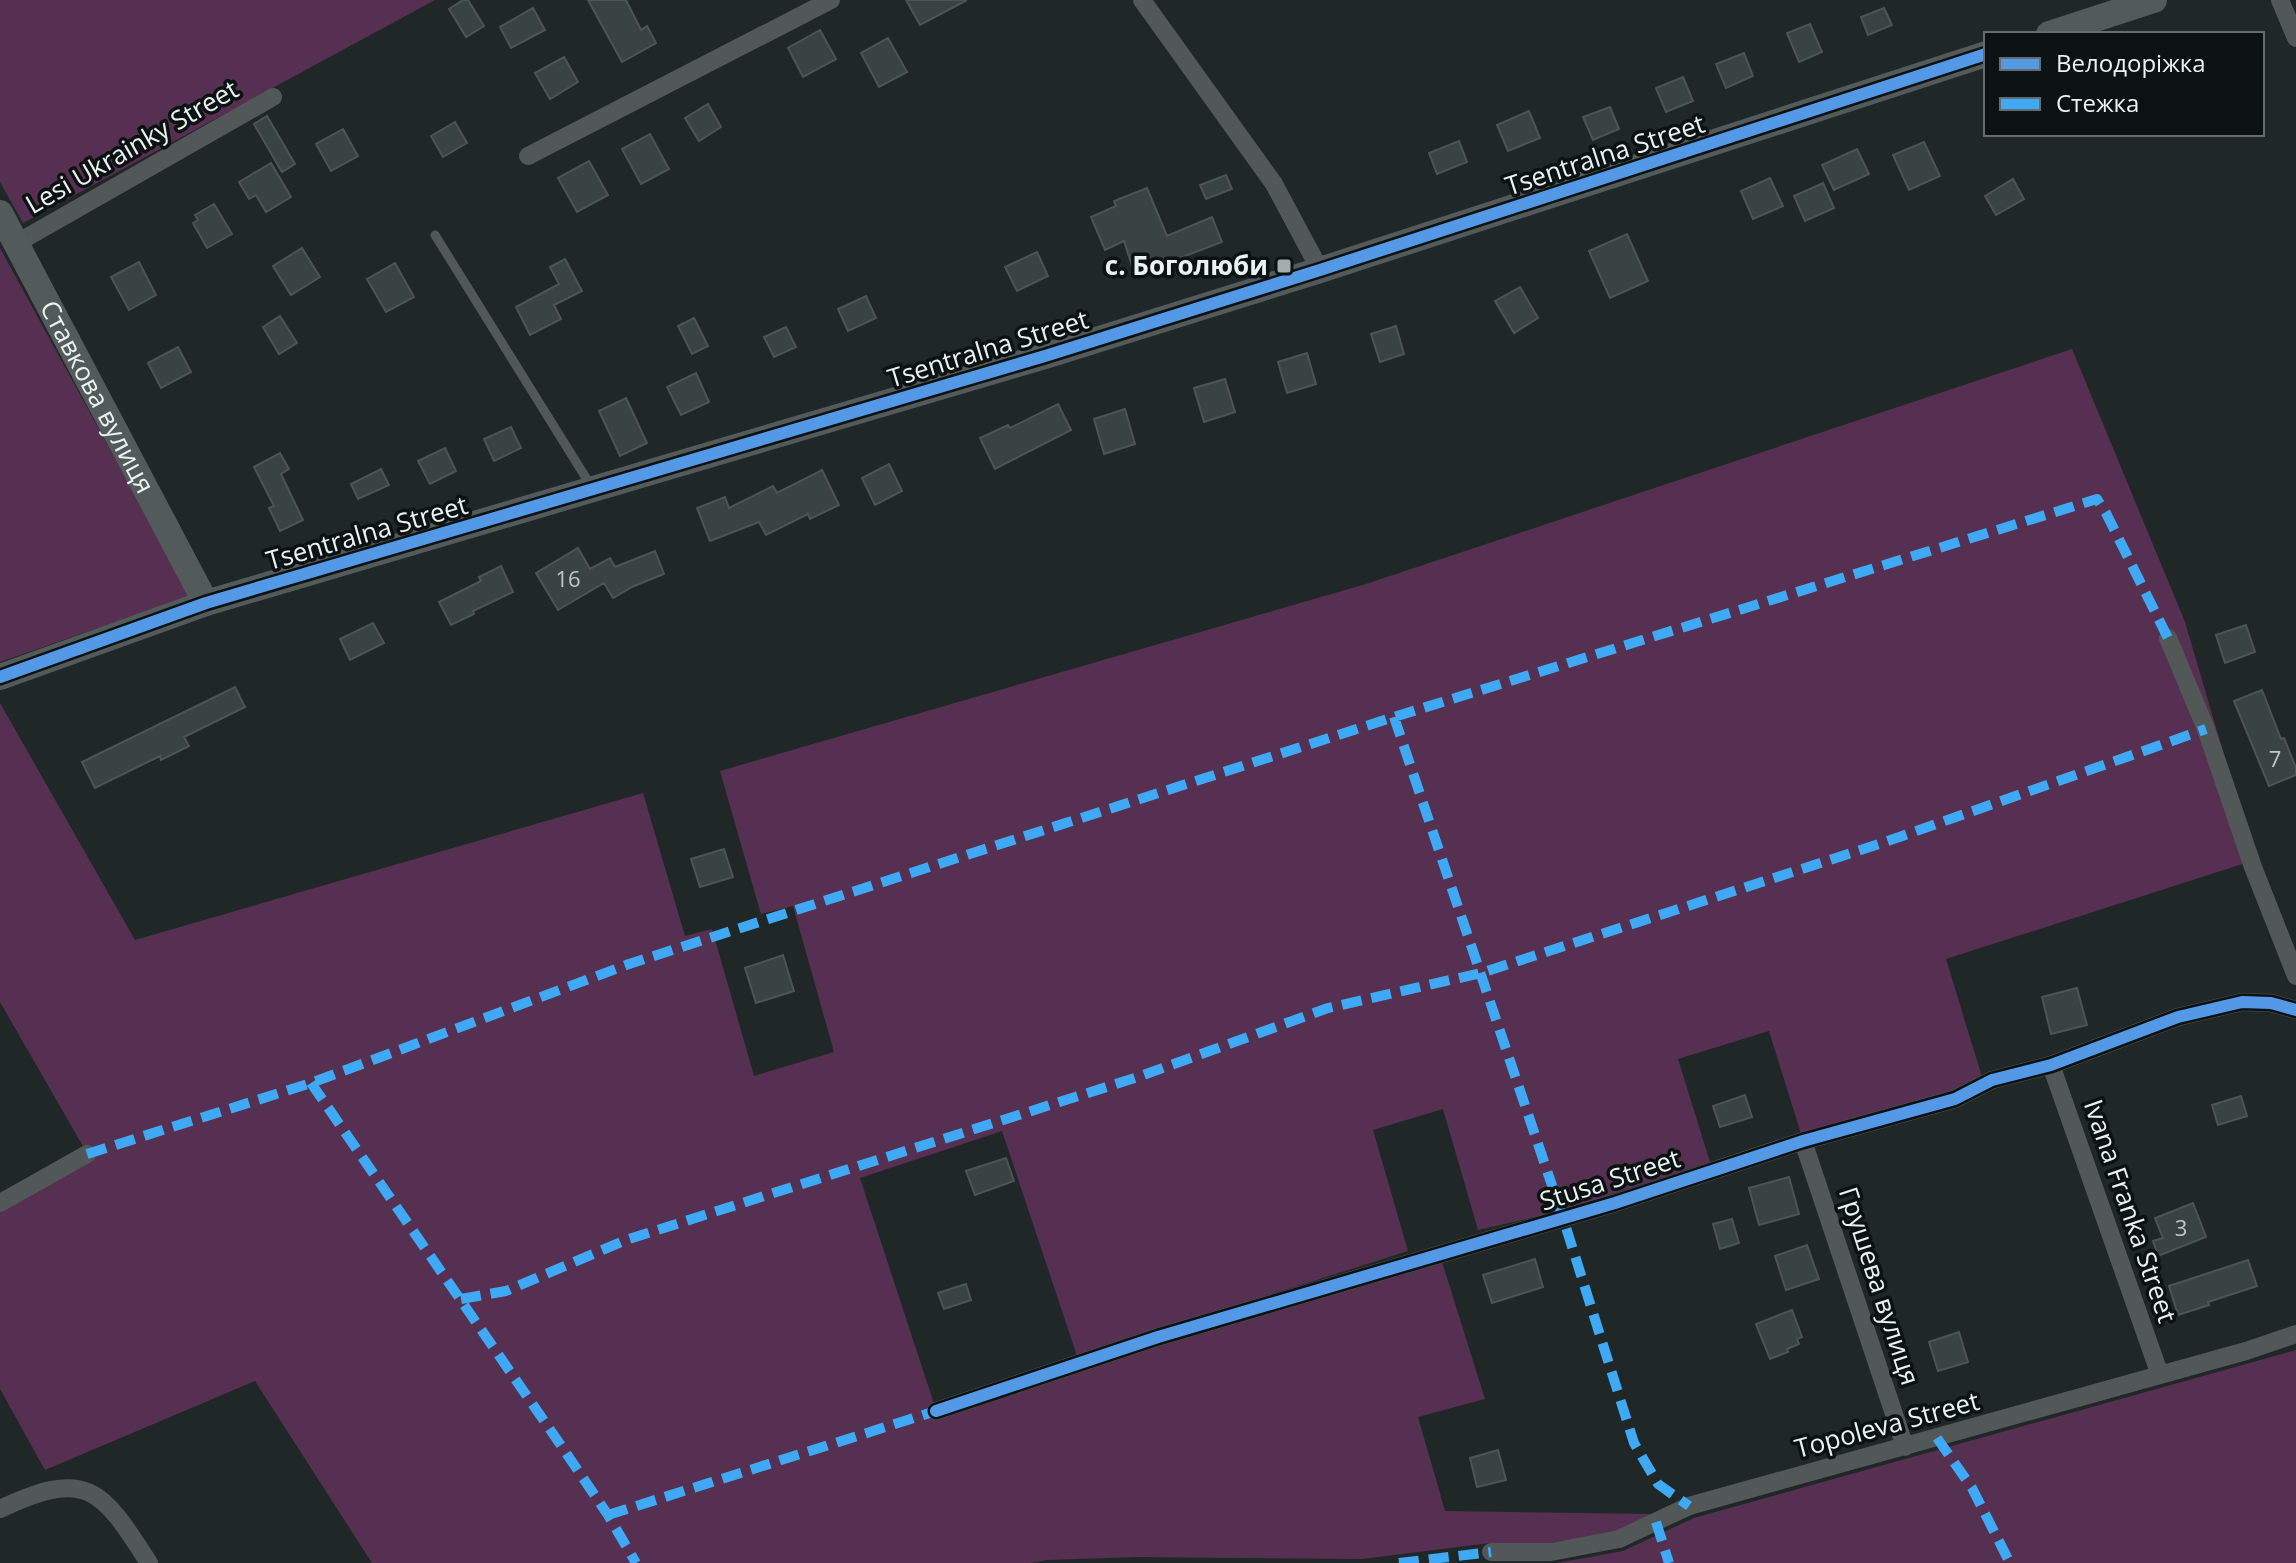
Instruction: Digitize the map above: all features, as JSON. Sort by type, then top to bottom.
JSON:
[{"type":"street","points":[[528,156],[831,0]]},
{"type":"street","points":[[1142,0],[1274,184],[1320,270]]},
{"type":"street","points":[[2055,32],[2154,0]]},
{"type":"street","points":[[2280,0],[2296,38]]},
{"type":"street","name":"Tsentralna Street","points":[[0,677],[201,593],[593,489],[1030,360],[1320,270],[1984,55]]},
{"type":"street","name":"Lesi Ukrainky Street","points":[[17,243],[273,97]]},
{"type":"street","name":"Ставкова вулиця","points":[[0,213],[201,593]]},
{"type":"street","points":[[2168,638],[2206,729],[2253,867],[2296,976]]},
{"type":"street","name":"Stusa Street","points":[[936,1411],[1158,1337],[1602,1207],[1803,1141],[1955,1099],[1992,1080],[2051,1065],[2178,1017],[2242,1002],[2271,1003],[2296,1010]]},
{"type":"street","name":"Ivana Franka Street","points":[[2051,1065],[2160,1375]]},
{"type":"street","name":"Грушева вулиця","points":[[1803,1141],[1905,1447]]},
{"type":"street","points":[[0,1203],[87,1154]]},
{"type":"street","name":"Topoleva Street","points":[[1491,1552],[1551,1552],[1619,1539],[1689,1506],[2246,1351],[2296,1334]]},
{"type":"street","points":[[0,1509],[25,1497],[61,1487],[81,1487],[115,1512],[149,1563]]},
{"type":"lane","points":[[435,235],[593,489]]},
{"type":"shaded area","points":[[0,0],[435,0],[23,223],[0,182]]},
{"type":"shaded area","points":[[0,248],[190,596],[0,662]]},
{"type":"shaded area","points":[[2072,349],[2185,622],[2255,860],[1946,959],[1982,1077],[1953,1092],[1801,1134],[1769,1031],[1678,1059],[1710,1162],[1561,1211],[1478,1230],[1443,1109],[1373,1130],[1408,1251],[1077,1356],[1002,1131],[860,1178],[939,1419],[1161,1345],[1442,1262],[1485,1399],[1418,1417],[1445,1511],[1652,1514],[1616,1531],[1550,1543],[1490,1543],[1362,1559],[1137,1557],[1030,1563],[372,1563],[255,1381],[45,1470],[0,1389],[0,1211],[91,1160],[0,1002],[0,703],[135,940],[643,793],[685,936],[712,929],[754,1076],[834,1052],[793,906],[761,914],[720,771],[1366,584]]},
{"type":"shaded area","points":[[2296,1350],[2296,1563],[1557,1563],[1623,1551],[1694,1518]]},
{"type":"building","points":[[468,0],[484,26],[466,37],[449,9]]},
{"type":"building","points":[[588,0],[626,0],[641,30],[647,26],[656,43],[622,62]]},
{"type":"building","points":[[906,0],[967,0],[920,25]]},
{"type":"building","points":[[533,8],[545,30],[511,48],[500,27]]},
{"type":"building","points":[[1884,8],[1892,25],[1868,35],[1861,17]]},
{"type":"building","points":[[1810,24],[1822,52],[1799,62],[1787,33]]},
{"type":"building","points":[[820,30],[836,59],[803,77],[788,48]]},
{"type":"building","points":[[888,38],[907,72],[879,87],[861,53]]},
{"type":"building","points":[[1744,53],[1753,76],[1726,88],[1716,64]]},
{"type":"building","points":[[564,57],[578,82],[550,99],[535,73]]},
{"type":"building","points":[[1683,77],[1693,101],[1666,112],[1656,88]]},
{"type":"building","points":[[708,104],[721,127],[699,141],[685,118]]},
{"type":"building","points":[[1610,107],[1619,129],[1593,140],[1583,117]]},
{"type":"building","points":[[1529,111],[1540,138],[1508,151],[1497,125]]},
{"type":"building","points":[[267,116],[295,164],[282,172],[254,124]]},
{"type":"building","points":[[455,122],[467,143],[443,157],[431,136]]},
{"type":"building","points":[[343,129],[358,156],[331,171],[316,144]]},
{"type":"building","points":[[650,134],[669,169],[641,184],[622,149]]},
{"type":"building","points":[[1459,141],[1467,162],[1437,174],[1429,153]]},
{"type":"building","points":[[1924,142],[1940,176],[1909,190],[1893,155]]},
{"type":"building","points":[[1857,149],[1869,174],[1834,190],[1822,165]]},
{"type":"building","points":[[589,161],[608,195],[577,212],[558,178]]},
{"type":"building","points":[[271,163],[291,197],[266,212],[256,195],[249,199],[239,182]]},
{"type":"building","points":[[1226,175],[1232,189],[1206,199],[1200,185]]},
{"type":"building","points":[[1770,178],[1783,206],[1753,219],[1741,191]]},
{"type":"building","points":[[2013,179],[2024,199],[1996,215],[1985,196]]},
{"type":"building","points":[[1823,183],[1834,208],[1805,221],[1794,196]]},
{"type":"building","points":[[1147,188],[1167,236],[1212,217],[1222,242],[1135,275],[1124,241],[1105,250],[1091,217],[1116,206],[1114,201]]},
{"type":"building","points":[[214,204],[232,234],[207,248],[193,223],[198,220],[195,215]]},
{"type":"building","points":[[1627,234],[1648,281],[1610,298],[1589,251]]},
{"type":"building","points":[[302,248],[320,277],[291,295],[273,266]]},
{"type":"building","points":[[1037,252],[1048,276],[1017,291],[1005,267]]},
{"type":"building","points":[[565,259],[582,291],[554,305],[561,319],[530,335],[516,307],[559,284],[550,267]]},
{"type":"building","points":[[139,262],[156,295],[129,310],[111,277]]},
{"type":"building","points":[[395,263],[414,297],[386,312],[367,279]]},
{"type":"building","points":[[1520,287],[1538,318],[1514,333],[1495,301]]},
{"type":"building","points":[[866,296],[876,318],[848,331],[838,309]]},
{"type":"building","points":[[280,316],[297,343],[279,354],[263,327]]},
{"type":"building","points":[[694,318],[708,346],[692,354],[678,326]]},
{"type":"building","points":[[1396,326],[1404,354],[1380,362],[1371,334]]},
{"type":"building","points":[[786,327],[796,347],[774,357],[764,337]]},
{"type":"building","points":[[178,347],[191,372],[161,388],[148,363]]},
{"type":"building","points":[[1307,353],[1316,384],[1287,393],[1278,362]]},
{"type":"building","points":[[696,373],[709,402],[681,415],[667,387]]},
{"type":"building","points":[[1225,379],[1235,412],[1204,422],[1194,388]]},
{"type":"building","points":[[626,398],[647,443],[620,456],[599,411]]},
{"type":"building","points":[[1058,404],[1071,430],[995,469],[980,438],[1008,425],[1010,428]]},
{"type":"building","points":[[1125,409],[1135,444],[1104,454],[1094,419]]},
{"type":"building","points":[[511,427],[521,448],[494,461],[484,439]]},
{"type":"building","points":[[445,448],[456,471],[430,484],[418,461]]},
{"type":"building","points":[[280,453],[289,469],[281,474],[303,520],[280,531],[269,508],[274,506],[254,467]]},
{"type":"building","points":[[889,464],[902,491],[875,505],[862,478]]},
{"type":"building","points":[[381,469],[389,485],[358,499],[351,484]]},
{"type":"building","points":[[822,470],[839,505],[810,519],[808,514],[766,535],[759,522],[710,541],[697,508],[725,497],[729,508],[773,486],[777,493]]},
{"type":"building","points":[[578,548],[590,569],[610,558],[615,567],[655,551],[664,574],[613,598],[604,583],[558,610],[536,573]]},
{"type":"building","points":[[501,566],[513,592],[451,625],[439,602],[481,581],[479,577]]},
{"type":"building","points":[[373,623],[384,643],[350,660],[340,639]]},
{"type":"building","points":[[2246,625],[2255,652],[2225,663],[2216,635]]},
{"type":"building","points":[[235,687],[245,707],[184,737],[189,746],[161,760],[160,756],[95,788],[82,762]]},
{"type":"building","points":[[2262,690],[2296,768],[2296,775],[2269,786],[2234,701]]},
{"type":"building","points":[[724,849],[733,877],[700,887],[691,859]]},
{"type":"building","points":[[783,955],[794,991],[756,1003],[745,968]]},
{"type":"building","points":[[2077,988],[2087,1025],[2051,1034],[2042,997]]},
{"type":"building","points":[[1745,1095],[1752,1117],[1720,1127],[1713,1106]]},
{"type":"building","points":[[2241,1096],[2247,1116],[2218,1125],[2212,1105]]},
{"type":"building","points":[[1006,1158],[1014,1181],[975,1195],[966,1171]]},
{"type":"building","points":[[1789,1177],[1799,1214],[1759,1225],[1749,1188]]},
{"type":"building","points":[[2193,1203],[2206,1237],[2158,1256],[2153,1241],[2163,1238],[2155,1218]]},
{"type":"building","points":[[1732,1219],[1739,1243],[1720,1249],[1713,1224]]},
{"type":"building","points":[[1807,1245],[1819,1279],[1786,1290],[1775,1256]]},
{"type":"building","points":[[1535,1259],[1543,1287],[1492,1303],[1483,1275]]},
{"type":"building","points":[[2248,1260],[2257,1286],[2178,1315],[2169,1286]]},
{"type":"building","points":[[966,1284],[971,1300],[944,1309],[938,1293]]},
{"type":"building","points":[[1792,1310],[1802,1337],[1797,1339],[1799,1344],[1770,1359],[1756,1324]]},
{"type":"building","points":[[1959,1332],[1968,1362],[1938,1371],[1929,1342]]},
{"type":"building","points":[[1498,1450],[1506,1480],[1477,1487],[1470,1458]]},
{"type":"marked path","points":[[87,1154],[311,1083],[629,964],[1394,717],[2097,499],[2168,638]]},
{"type":"marked path","points":[[1394,717],[1563,1218],[1634,1443],[1658,1484],[1689,1506]]},
{"type":"marked path","points":[[461,1299],[506,1291],[626,1240],[1138,1077],[1328,1008],[1481,973],[1885,842],[2206,729]]},
{"type":"marked path","points":[[311,1083],[560,1444],[636,1563]]},
{"type":"marked path","points":[[608,1515],[936,1411]]},
{"type":"marked path","points":[[1937,1438],[1972,1488],[2010,1563]]},
{"type":"marked path","points":[[1656,1522],[1669,1563]]},
{"type":"marked path","points":[[1399,1563],[1491,1552]]},
{"type":"cycle path","points":[[0,677],[206,603],[1045,356],[1984,55]]},
{"type":"cycle path","points":[[936,1411],[1158,1337],[1615,1203],[1803,1141],[1955,1099],[1992,1080],[2051,1065],[2178,1017],[2242,1002],[2271,1003],[2296,1010]]},
{"type":"place","name":"с. Боголюби","points":[[1284,266]]}]
